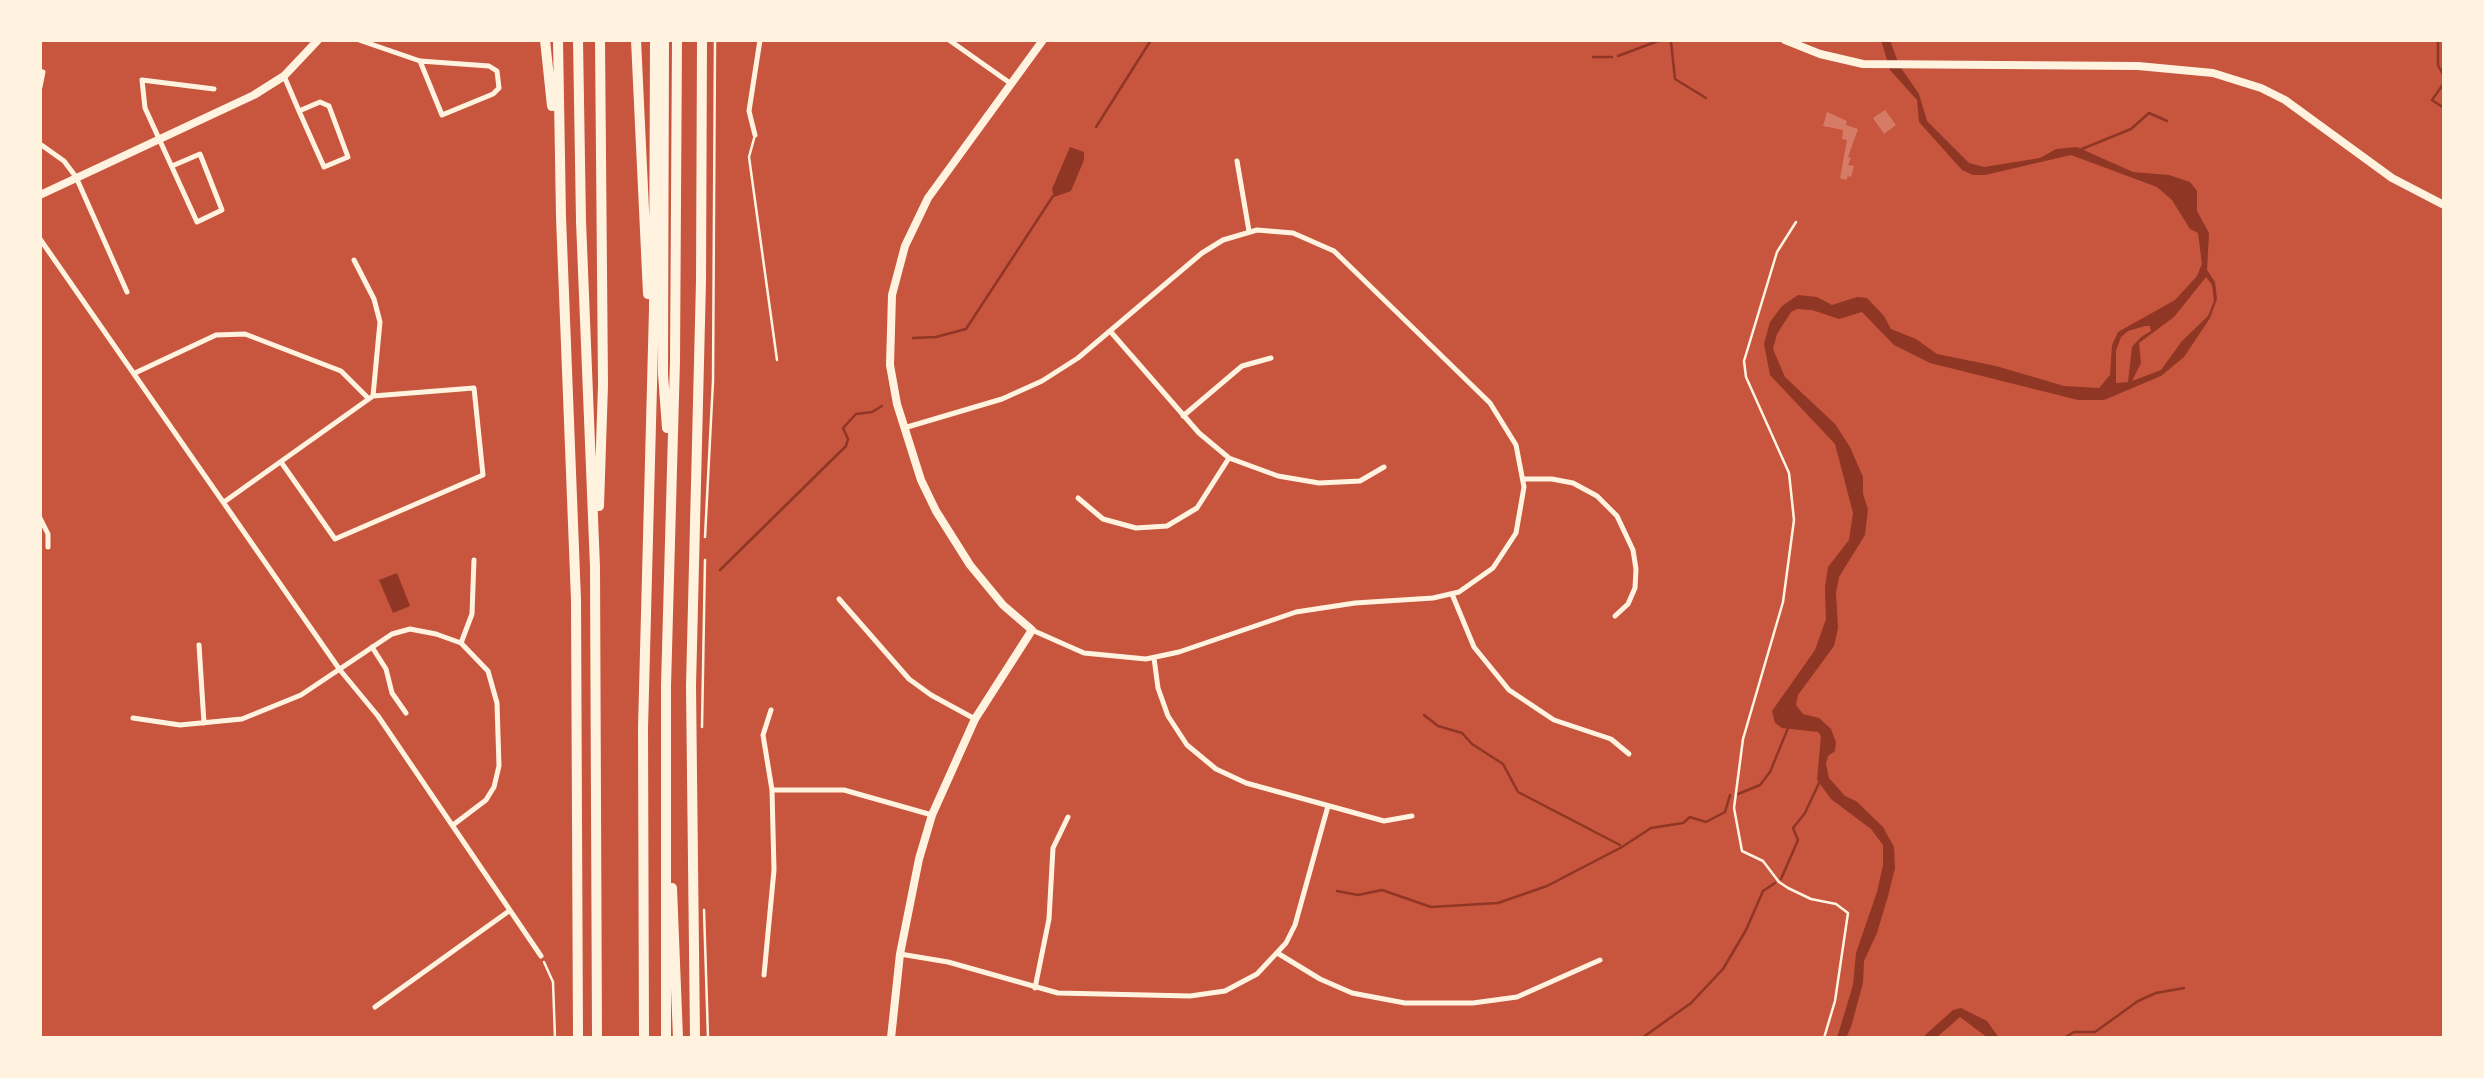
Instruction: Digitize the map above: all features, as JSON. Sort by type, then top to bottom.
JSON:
[{"type":"highway","points":[[546,40],[560,186]]},
{"type":"highway","points":[[558,40],[576,600],[578,1038]]},
{"type":"highway","points":[[578,40],[595,567],[597,1038]]},
{"type":"highway","points":[[595,567],[603,386],[600,40]]},
{"type":"highway","points":[[636,40],[652,380]]},
{"type":"highway","points":[[644,1038],[643,728],[652,380],[654,40]]},
{"type":"highway","points":[[664,40],[663,374],[671,474]]},
{"type":"highway","points":[[666,1038],[666,767],[677,256],[676,40]]},
{"type":"highway","points":[[695,1038],[690,701],[702,40]]},
{"type":"highway","points":[[666,767],[678,1038]]},
{"type":"street","points":[[40,195],[254,95],[284,76],[318,40]]},
{"type":"street","points":[[358,40],[420,61],[489,66],[497,71],[499,88],[442,115],[420,61]]},
{"type":"street","points":[[755,136],[749,111],[760,40]]},
{"type":"street","points":[[949,40],[1010,84]]},
{"type":"street","points":[[904,428],[1024,390],[1060,371],[1202,253],[1249,231],[1293,233],[1334,251],[1490,404],[1512,436],[1524,479],[1519,525],[1506,552],[1479,580],[1452,594],[1308,610],[1154,658],[1108,658],[1084,653],[1032,630],[990,590],[951,537],[922,480],[904,428],[889,347],[890,312],[900,262],[928,198],[1043,40]]},
{"type":"street","points":[[1785,40],[1835,59],[1880,65],[2138,66],[2192,69],[2232,78],[2285,100],[2392,178],[2444,205]]},
{"type":"street","points":[[40,72],[40,87]]},
{"type":"street","points":[[284,76],[299,111],[324,167],[348,157],[329,106],[320,102],[299,111]]},
{"type":"street","points":[[172,166],[200,154],[222,210],[197,222],[145,108],[142,80],[214,89]]},
{"type":"street","points":[[40,144],[64,161],[76,177],[127,292]]},
{"type":"street","points":[[1236,161],[1249,231]]},
{"type":"street","points":[[40,239],[340,670],[378,716],[541,956]]},
{"type":"street","points":[[354,260],[374,299],[380,322],[371,397]]},
{"type":"street","points":[[1110,332],[1183,416],[1230,458],[1278,476],[1319,483],[1360,481],[1384,467]]},
{"type":"street","points":[[135,373],[216,335],[245,334],[341,371],[371,397]]},
{"type":"street","points":[[1183,416],[1242,366],[1271,358]]},
{"type":"street","points":[[224,502],[371,397],[474,388],[484,475],[335,539],[281,462]]},
{"type":"street","points":[[1078,498],[1103,519],[1142,529],[1166,526],[1197,508],[1230,458]]},
{"type":"street","points":[[1524,479],[1572,482],[1597,496],[1617,516],[1633,550],[1636,570],[1635,588],[1628,604],[1615,616]]},
{"type":"street","points":[[40,518],[48,534],[48,548]]},
{"type":"street","points":[[460,643],[472,614],[474,560]]},
{"type":"street","points":[[1452,594],[1474,647],[1509,690],[1554,720],[1610,739],[1629,754]]},
{"type":"street","points":[[839,600],[909,679],[975,719]]},
{"type":"street","points":[[134,718],[162,724],[242,719],[301,696],[392,634],[422,630],[460,643],[488,671],[497,703],[499,766],[494,787],[486,800],[452,825]]},
{"type":"street","points":[[892,1038],[900,954],[932,815],[975,719],[1032,630]]},
{"type":"street","points":[[198,645],[204,723]]},
{"type":"street","points":[[372,647],[386,668],[396,701],[406,713]]},
{"type":"street","points":[[1154,658],[1158,688],[1168,716],[1200,757],[1246,783],[1328,806],[1384,820],[1412,816]]},
{"type":"street","points":[[764,975],[774,870],[772,790],[764,735],[771,710]]},
{"type":"street","points":[[772,790],[844,790],[932,815]]},
{"type":"street","points":[[900,954],[948,962],[1058,993],[1211,994],[1243,983],[1279,954],[1295,925],[1328,806]]},
{"type":"street","points":[[1035,988],[1050,919],[1053,848],[1068,817]]},
{"type":"street","points":[[375,1007],[508,911]]},
{"type":"street","points":[[1279,954],[1352,994],[1405,1002],[1474,1003],[1517,997],[1600,960]]},
{"type":"lane","points":[[755,136],[749,157],[777,360]]},
{"type":"path","points":[[705,542],[712,382],[715,40]]},
{"type":"path","points":[[1796,222],[1777,252],[1744,362],[1746,377],[1788,473],[1794,520],[1783,602],[1743,739],[1734,808],[1742,852],[1763,860],[1788,888],[1811,899],[1836,904],[1848,914],[1836,1001],[1824,1038]]},
{"type":"path","points":[[702,738],[705,561]]},
{"type":"path","points":[[704,908],[708,1038]]},
{"type":"path","points":[[541,956],[553,982],[555,1038]]},
{"type":"shaded area","points":[[1881,40],[1890,40],[1899,65],[1919,94],[1927,121],[1969,163],[1984,167],[2077,147],[2133,172],[2169,175],[2190,182],[2197,191],[2197,211],[2209,233],[2207,270],[2215,282],[2217,299],[2210,318],[2184,357],[2161,376],[2104,400],[2078,400],[1930,363],[1894,345],[1862,312],[1839,319],[1797,309],[1777,334],[1773,349],[1785,377],[1835,424],[1850,447],[1863,477],[1868,509],[1865,535],[1839,577],[1834,646],[1798,695],[1796,705],[1803,714],[1819,718],[1831,729],[1836,742],[1826,764],[1829,778],[1883,827],[1894,847],[1895,868],[1877,933],[1864,961],[1863,983],[1851,1027],[1846,1038],[1837,1038],[1853,985],[1856,953],[1877,892],[1883,845],[1871,829],[1831,799],[1817,780],[1821,736],[1818,732],[1782,728],[1775,723],[1772,711],[1815,650],[1826,619],[1828,567],[1849,540],[1853,513],[1835,444],[1770,375],[1764,344],[1770,322],[1782,306],[1798,295],[1817,297],[1832,305],[1867,298],[1891,329],[1916,339],[1937,354],[2064,386],[2099,388],[2110,375],[2112,345],[2118,332],[2175,300],[2197,276],[2202,264],[2198,233],[2190,229],[2172,200],[2157,187],[2071,155],[1985,175],[1962,170],[1919,122],[1917,100],[1890,70]],"holes":[[[2206,277],[2212,285],[2214,301],[2208,316],[2182,341],[2161,370],[2132,381],[2141,363],[2139,343],[2174,317]],[[2150,326],[2151,331],[2132,347],[2128,382],[2116,383],[2116,351],[2121,337]]]},
{"type":"shaded area","points":[[1070,147],[1084,152],[1084,160],[1071,191],[1054,197],[1052,189]]},
{"type":"shaded area","points":[[397,573],[410,606],[393,613],[379,580]]},
{"type":"shaded area","points":[[1961,1008],[1987,1021],[1999,1038],[1988,1038],[1960,1017],[1936,1038],[1922,1038],[1953,1010]]},
{"type":"building","points":[[1885,110],[1896,125],[1884,134],[1873,118]]},
{"type":"building","points":[[1827,112],[1858,129],[1848,157],[1848,165],[1854,166],[1846,180],[1840,178],[1847,140],[1842,139],[1843,130],[1823,126]]},
{"type":"waterway","points":[[1096,127],[1151,40]]},
{"type":"waterway","points":[[1618,56],[1658,41],[1674,40]]},
{"type":"waterway","points":[[2438,40],[2438,65],[2444,76]]},
{"type":"waterway","points":[[1671,42],[1675,79],[1706,98]]},
{"type":"waterway","points":[[1593,57],[1612,57]]},
{"type":"waterway","points":[[2444,83],[2432,100],[2444,108]]},
{"type":"waterway","points":[[2082,149],[2131,129],[2149,113],[2167,121]]},
{"type":"waterway","points":[[913,338],[966,329],[1053,196]]},
{"type":"waterway","points":[[720,570],[846,446],[848,439],[843,428],[856,414],[882,406]]},
{"type":"waterway","points":[[1424,715],[1438,726],[1462,733],[1503,764],[1518,792],[1620,845]]},
{"type":"waterway","points":[[1738,794],[1760,785],[1770,772],[1788,728]]},
{"type":"waterway","points":[[1781,879],[1798,840],[1793,828],[1819,783]]},
{"type":"waterway","points":[[1337,891],[1358,895],[1382,890],[1431,907],[1498,903],[1547,886],[1651,828],[1683,823],[1690,817],[1706,822],[1725,812],[1730,795]]},
{"type":"waterway","points":[[1642,1038],[1691,1003],[1723,969],[1763,891],[1775,883]]},
{"type":"waterway","points":[[2064,1038],[2074,1032],[2095,1032],[2138,1001],[2184,988]]}]
